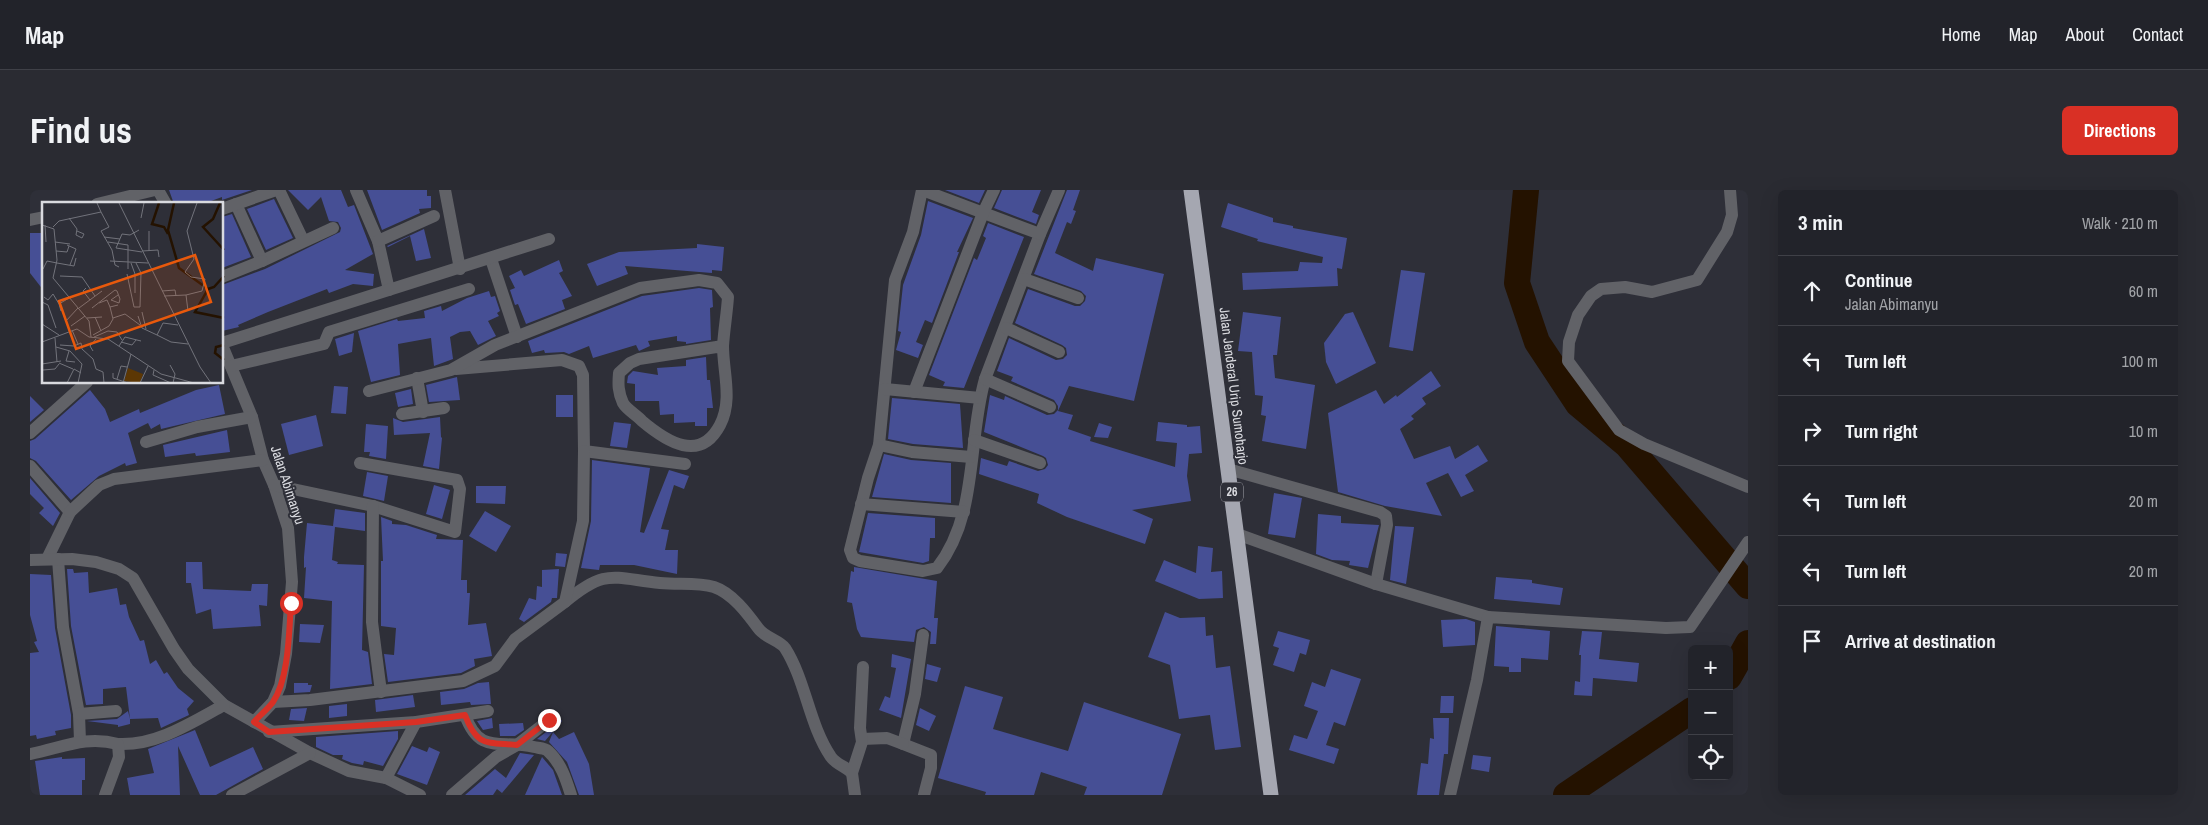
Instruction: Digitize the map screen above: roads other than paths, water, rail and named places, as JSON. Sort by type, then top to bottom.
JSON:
[{"type":"highway","name":"Jalan Jenderal Urip Sumoharjo","points":[[1192,190],[1271,795]]},
{"type":"street","points":[[106,202],[157,190],[165,202]]},
{"type":"street","points":[[224,208],[277,190],[303,240]]},
{"type":"street","points":[[356,190],[378,241],[389,290]]},
{"type":"street","points":[[445,190],[460,269]]},
{"type":"street","points":[[1040,234],[922,190],[912,232],[895,280],[879,445],[861,504],[850,550],[853,558],[923,571],[937,568],[943,560],[964,512],[980,398],[985,379],[1006,328],[1040,234],[1059,190]]},
{"type":"street","points":[[914,392],[983,213],[994,190]]},
{"type":"street","points":[[1730,190],[1732,215],[1727,232],[1697,280],[1652,292],[1625,287],[1601,289],[1591,296],[1578,315],[1569,342],[1568,361],[1619,430],[1644,444],[1748,487]]},
{"type":"street","points":[[236,204],[262,261]]},
{"type":"street","points":[[378,241],[434,216]]},
{"type":"street","points":[[224,277],[333,228]]},
{"type":"street","points":[[224,343],[549,239]]},
{"type":"street","points":[[491,259],[517,337]]},
{"type":"street","points":[[1024,279],[1078,298]]},
{"type":"street","points":[[451,370],[495,345],[640,288],[699,280],[717,283],[728,297],[723,346],[727,403],[721,422],[713,436],[702,446],[685,446],[659,435],[624,404],[618,388],[619,373],[639,358],[723,346]]},
{"type":"street","points":[[231,366],[324,344],[329,332],[469,289]]},
{"type":"street","points":[[1006,328],[1059,352]]},
{"type":"street","name":"Jalan Abimanyu","points":[[224,349],[252,417],[263,460],[274,485],[288,528],[292,582],[286,654],[280,686],[273,702],[254,722]]},
{"type":"street","points":[[369,391],[451,370],[562,360],[579,366],[582,374],[584,451],[583,521],[566,602]]},
{"type":"street","points":[[417,378],[423,412]]},
{"type":"street","points":[[985,379],[1050,407]]},
{"type":"street","points":[[30,433],[85,384]]},
{"type":"street","points":[[885,389],[980,398]]},
{"type":"street","points":[[402,414],[444,408]]},
{"type":"street","points":[[146,442],[197,426],[252,417]]},
{"type":"street","points":[[974,440],[1040,462]]},
{"type":"street","points":[[879,445],[912,452],[971,457]]},
{"type":"street","points":[[584,451],[684,464]]},
{"type":"street","points":[[80,741],[79,714],[53,559],[70,512],[100,485],[114,479],[263,460]]},
{"type":"street","points":[[274,485],[373,506],[455,532],[460,489],[457,480],[360,463]]},
{"type":"street","points":[[30,466],[70,512]]},
{"type":"street","points":[[1228,469],[1380,512],[1386,516],[1387,525],[1376,584]]},
{"type":"street","points":[[861,504],[964,512]]},
{"type":"street","points":[[373,506],[372,622],[381,692]]},
{"type":"street","points":[[1238,534],[1376,584],[1488,617],[1666,628],[1690,627],[1698,618],[1748,542]]},
{"type":"street","points":[[30,560],[53,559],[96,562],[119,569],[133,578],[174,649],[200,683],[224,705],[269,732],[310,753],[349,770],[386,778],[420,795]]},
{"type":"street","points":[[273,702],[310,700],[464,681],[495,666],[515,639],[597,580],[618,576],[660,583],[706,586],[724,593],[746,612],[764,636],[783,645],[805,693],[825,746],[834,760],[852,773]]},
{"type":"street","points":[[1450,795],[1478,680],[1488,617]]},
{"type":"street","points":[[903,744],[915,694],[924,636]]},
{"type":"street","points":[[855,795],[852,773],[862,739],[860,728],[862,667]]},
{"type":"street","points":[[30,754],[80,741],[100,739],[118,744],[144,743],[159,738],[224,705]]},
{"type":"street","points":[[79,714],[116,711]]},
{"type":"street","points":[[269,732],[416,722],[488,711]]},
{"type":"street","points":[[465,715],[476,737],[484,742],[547,750],[564,774],[571,795]]},
{"type":"street","points":[[452,795],[496,757],[517,745],[549,720]]},
{"type":"street","points":[[386,778],[416,722]]},
{"type":"street","points":[[862,739],[887,738],[931,755],[931,768],[924,795]]},
{"type":"street","points":[[105,795],[119,757],[118,744]]},
{"type":"street","points":[[232,795],[310,753]]},
{"type":"waterway","points":[[1526,190],[1517,283],[1537,342],[1578,404],[1627,445],[1748,586]]},
{"type":"waterway","points":[[1733,670],[1748,643]]},
{"type":"waterway","points":[[1566,795],[1688,713]]}]
